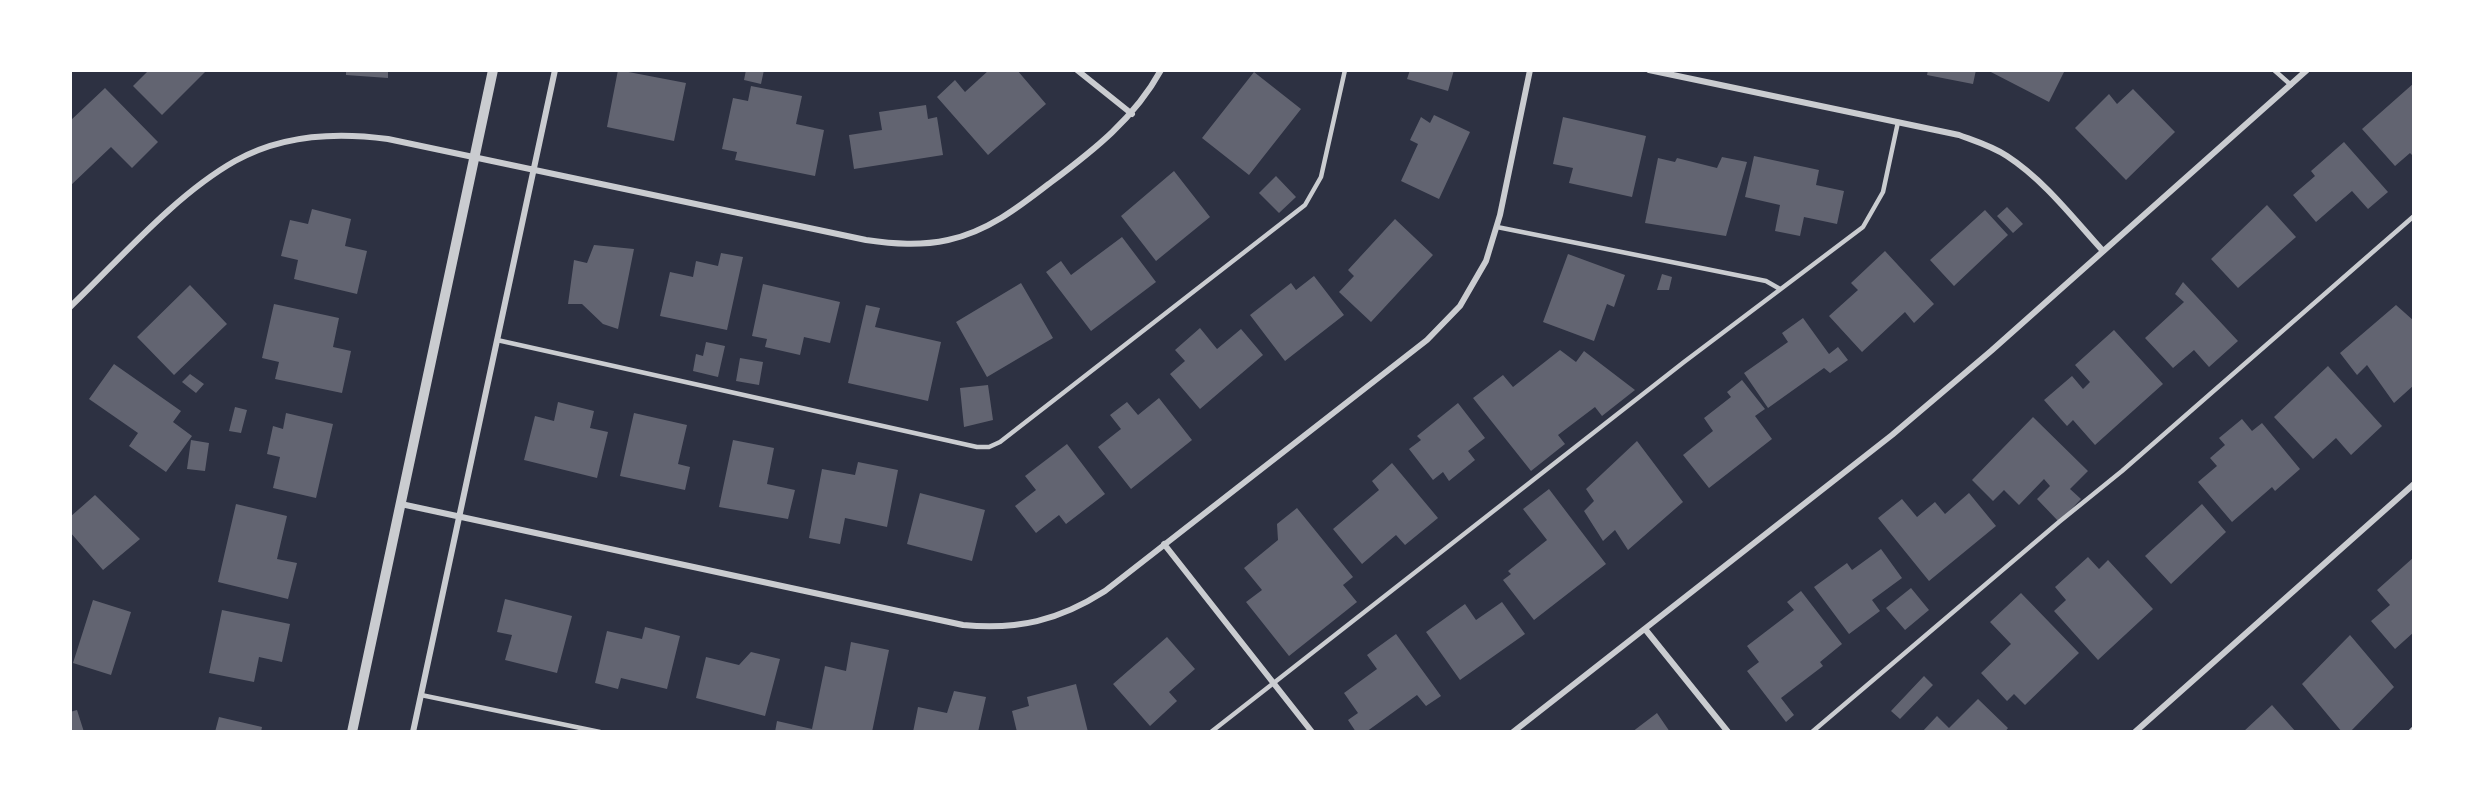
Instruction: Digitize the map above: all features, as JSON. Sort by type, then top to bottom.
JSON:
[{"type":"street","points":[[352,732],[493,70]]},
{"type":"street","points":[[413,732],[555,70]]},
{"type":"street","points":[[1077,70],[1132,114]]},
{"type":"street","points":[[70,308],[173,207],[204,181],[237,160],[271,146],[328,135],[359,135],[866,240],[896,244],[924,244],[950,240],[1000,219],[1098,146],[1132,114],[1161,70]]},
{"type":"street","points":[[400,504],[952,622],[990,627],[1016,626],[1041,621],[1085,603],[1104,591],[1417,347],[1444,324],[1460,306],[1486,261],[1497,226],[1530,70]]},
{"type":"street","points":[[1649,70],[1959,135],[2006,155],[2044,187],[2103,251]]},
{"type":"street","points":[[1513,732],[1892,435],[2307,70]]},
{"type":"street","points":[[2135,732],[2414,484]]},
{"type":"street","points":[[1164,544],[1312,732]]},
{"type":"street","points":[[1645,628],[1728,732]]},
{"type":"lane","points":[[497,340],[977,447],[989,447],[1000,442],[1305,205],[1322,177],[1345,70]]},
{"type":"lane","points":[[2274,70],[2291,86]]},
{"type":"lane","points":[[1211,732],[1684,362],[1863,227],[1882,192],[1898,122]]},
{"type":"lane","points":[[1812,732],[2122,471],[2414,216]]},
{"type":"lane","points":[[1497,226],[1766,281],[1780,289]]},
{"type":"lane","points":[[421,695],[600,732]]},
{"type":"lane","points":[[2410,732],[2414,728]]},
{"type":"building","points":[[149,70],[207,70],[162,115],[133,86]]},
{"type":"building","points":[[346,70],[388,70],[388,78],[346,75]]},
{"type":"building","points":[[618,70],[686,83],[674,141],[607,127]]},
{"type":"building","points":[[746,70],[764,70],[761,84],[744,80]]},
{"type":"building","points":[[989,70],[1017,70],[1046,104],[988,155],[937,97],[955,80],[965,92]]},
{"type":"building","points":[[1410,70],[1454,70],[1448,91],[1407,79]]},
{"type":"building","points":[[1928,70],[1976,70],[1973,84],[1927,75]]},
{"type":"building","points":[[1987,70],[2065,70],[2049,102]]},
{"type":"building","points":[[1254,72],[1301,109],[1249,175],[1202,138]]},
{"type":"building","points":[[2414,83],[2414,157],[2410,153],[2395,166],[2362,129]]},
{"type":"building","points":[[751,86],[802,96],[796,124],[824,130],[815,176],[735,160],[737,152],[722,149],[733,98],[748,101]]},
{"type":"building","points":[[105,88],[158,142],[132,168],[111,147],[70,186],[70,121]]},
{"type":"building","points":[[2133,89],[2175,132],[2126,180],[2075,128],[2109,94],[2117,104]]},
{"type":"building","points":[[926,105],[928,119],[937,117],[943,155],[854,169],[849,135],[882,130],[879,112]]},
{"type":"building","points":[[1434,115],[1470,132],[1439,199],[1401,181],[1418,144],[1410,140],[1421,117],[1430,123]]},
{"type":"building","points":[[1563,117],[1646,136],[1632,197],[1569,183],[1573,168],[1553,164]]},
{"type":"building","points":[[2344,142],[2388,192],[2368,209],[2352,191],[2316,222],[2293,195],[2315,176],[2311,171]]},
{"type":"building","points":[[1754,156],[1819,170],[1816,185],[1844,191],[1837,224],[1804,217],[1800,236],[1775,231],[1780,205],[1745,197]]},
{"type":"building","points":[[1722,157],[1747,162],[1726,236],[1645,223],[1658,158],[1675,162],[1677,158],[1717,168]]},
{"type":"building","points":[[1174,171],[1210,217],[1156,261],[1121,216]]},
{"type":"building","points":[[1276,176],[1296,197],[1279,213],[1259,193]]},
{"type":"building","points":[[2267,205],[2296,237],[2238,288],[2211,259]]},
{"type":"building","points":[[2007,207],[2023,224],[2013,233],[1997,216]]},
{"type":"building","points":[[312,209],[351,219],[345,246],[367,251],[357,294],[294,279],[298,260],[281,256],[290,220],[308,224]]},
{"type":"building","points":[[1985,210],[2008,235],[1954,286],[1930,260]]},
{"type":"building","points":[[1395,219],[1433,255],[1371,322],[1339,292],[1354,276],[1348,270]]},
{"type":"building","points":[[1122,237],[1156,282],[1091,331],[1046,272],[1061,261],[1071,275]]},
{"type":"building","points":[[594,245],[634,249],[618,329],[603,324],[582,304],[568,304],[574,260],[587,263]]},
{"type":"building","points":[[1885,251],[1934,304],[1914,323],[1905,312],[1862,352],[1829,316],[1858,290],[1851,283]]},
{"type":"building","points":[[721,253],[743,257],[727,330],[660,316],[670,272],[693,277],[696,261],[718,266]]},
{"type":"building","points":[[1568,254],[1625,275],[1614,307],[1607,304],[1594,341],[1543,322]]},
{"type":"building","points":[[1662,274],[1672,277],[1669,290],[1657,290]]},
{"type":"building","points":[[1314,276],[1344,315],[1285,361],[1250,315],[1291,283],[1296,290]]},
{"type":"building","points":[[2183,282],[2238,341],[2209,367],[2194,350],[2173,368],[2145,338],[2184,302],[2175,294]]},
{"type":"building","points":[[1021,283],[1053,338],[987,377],[956,322]]},
{"type":"building","points":[[763,284],[840,302],[830,343],[804,337],[800,355],[765,347],[767,339],[752,336]]},
{"type":"building","points":[[190,285],[227,324],[174,375],[137,337]]},
{"type":"building","points":[[274,304],[339,318],[333,347],[351,351],[342,393],[275,379],[279,362],[262,358]]},
{"type":"building","points":[[866,305],[880,308],[875,327],[941,342],[928,401],[848,383]]},
{"type":"building","points":[[2396,305],[2414,321],[2414,385],[2394,403],[2367,365],[2357,375],[2340,353]]},
{"type":"building","points":[[1803,318],[1829,354],[1838,347],[1848,360],[1830,373],[1824,368],[1768,408],[1744,373],[1788,342],[1782,333]]},
{"type":"building","points":[[1200,328],[1217,349],[1241,329],[1263,355],[1200,409],[1170,374],[1185,361],[1175,350]]},
{"type":"building","points":[[2114,330],[2163,384],[2095,445],[2073,420],[2067,426],[2044,400],[2072,376],[2083,389],[2090,382],[2075,365]]},
{"type":"building","points":[[706,342],[725,346],[718,377],[693,371],[696,354],[703,356]]},
{"type":"building","points":[[1560,350],[1576,362],[1584,351],[1635,390],[1602,416],[1595,407],[1558,435],[1565,444],[1531,471],[1473,398],[1503,375],[1513,387]]},
{"type":"building","points":[[740,358],[763,362],[759,385],[736,381]]},
{"type":"building","points":[[114,364],[181,411],[173,422],[192,436],[166,472],[129,446],[138,433],[89,399]]},
{"type":"building","points":[[2328,366],[2382,426],[2351,455],[2336,438],[2313,459],[2274,417]]},
{"type":"building","points":[[190,374],[204,384],[196,393],[182,382]]},
{"type":"building","points":[[1742,380],[1765,409],[1755,416],[1772,439],[1709,488],[1683,455],[1713,431],[1704,418],[1731,397],[1727,392]]},
{"type":"building","points":[[988,385],[993,420],[964,427],[960,388]]},
{"type":"building","points":[[1159,398],[1192,440],[1131,489],[1098,447],[1121,429],[1110,415],[1127,402],[1138,415]]},
{"type":"building","points":[[558,402],[594,411],[590,428],[608,432],[597,478],[524,460],[535,416],[554,421]]},
{"type":"building","points":[[1458,403],[1485,438],[1468,451],[1475,460],[1449,481],[1443,472],[1433,480],[1409,449],[1421,440],[1417,436]]},
{"type":"building","points":[[235,407],[247,410],[241,433],[229,431]]},
{"type":"building","points":[[286,413],[333,424],[316,498],[273,488],[280,457],[267,454],[273,426],[283,429]]},
{"type":"building","points":[[634,413],[687,425],[678,464],[690,467],[685,490],[620,476]]},
{"type":"building","points":[[2033,417],[2088,471],[2070,489],[2081,499],[2059,522],[2037,499],[2050,486],[2044,479],[2019,505],[2004,490],[1993,501],[1972,480]]},
{"type":"building","points":[[2242,419],[2252,431],[2262,423],[2300,469],[2275,491],[2272,487],[2232,522],[2198,482],[2217,466],[2210,458],[2225,445],[2219,438]]},
{"type":"building","points":[[191,440],[209,443],[205,471],[187,469]]},
{"type":"building","points":[[733,440],[774,448],[767,484],[795,490],[788,519],[719,507]]},
{"type":"building","points":[[1637,441],[1683,502],[1628,550],[1615,530],[1603,541],[1584,511],[1594,501],[1586,489]]},
{"type":"building","points":[[1067,444],[1105,494],[1066,524],[1059,515],[1036,533],[1015,506],[1036,490],[1025,476]]},
{"type":"building","points":[[858,462],[898,470],[887,527],[845,518],[840,544],[809,538],[822,469],[855,475]]},
{"type":"building","points":[[1392,463],[1438,518],[1405,545],[1396,535],[1362,564],[1333,529],[1379,490],[1372,481]]},
{"type":"building","points":[[1549,489],[1606,564],[1534,620],[1503,580],[1511,574],[1508,571],[1547,540],[1523,509]]},
{"type":"building","points":[[920,493],[985,510],[972,561],[907,544]]},
{"type":"building","points":[[1969,493],[1996,526],[1929,581],[1878,518],[1902,499],[1917,517],[1935,502],[1945,514]]},
{"type":"building","points":[[95,495],[140,539],[103,570],[70,532],[70,517]]},
{"type":"building","points":[[236,504],[287,516],[277,559],[297,563],[288,599],[218,582]]},
{"type":"building","points":[[2202,504],[2226,532],[2171,584],[2145,556]]},
{"type":"building","points":[[1297,508],[1353,577],[1343,585],[1357,602],[1289,656],[1246,602],[1262,590],[1244,568],[1278,540],[1277,524]]},
{"type":"building","points":[[1881,549],[1902,578],[1872,600],[1880,611],[1849,634],[1814,587],[1847,563],[1852,570]]},
{"type":"building","points":[[2088,557],[2099,569],[2108,560],[2153,609],[2098,660],[2054,611],[2066,600],[2055,587]]},
{"type":"building","points":[[2414,557],[2414,632],[2395,649],[2371,621],[2390,605],[2377,590]]},
{"type":"building","points":[[1911,588],[1929,610],[1905,630],[1886,608]]},
{"type":"building","points":[[1801,591],[1842,644],[1820,662],[1823,666],[1781,698],[1794,715],[1786,722],[1747,671],[1759,662],[1747,646],[1794,610],[1787,602]]},
{"type":"building","points":[[2021,593],[2079,653],[2025,705],[2014,694],[2007,701],[1981,673],[2011,644],[1990,622]]},
{"type":"building","points":[[505,599],[572,616],[557,673],[505,660],[512,635],[497,632]]},
{"type":"building","points":[[93,600],[131,612],[111,675],[73,663]]},
{"type":"building","points":[[1502,602],[1525,634],[1460,680],[1426,632],[1465,604],[1476,620]]},
{"type":"building","points":[[222,610],[290,624],[282,662],[259,657],[254,682],[209,673]]},
{"type":"building","points":[[645,627],[680,636],[667,689],[621,678],[618,689],[595,683],[607,631],[642,639]]},
{"type":"building","points":[[1396,634],[1441,696],[1426,706],[1417,695],[1366,732],[1356,732],[1348,720],[1358,713],[1344,693],[1377,669],[1367,655]]},
{"type":"building","points":[[2350,635],[2394,687],[2350,732],[2342,732],[2302,684]]},
{"type":"building","points":[[1167,637],[1195,669],[1169,692],[1177,701],[1150,726],[1113,684]]},
{"type":"building","points":[[851,642],[889,650],[872,732],[775,732],[777,721],[812,729],[825,666],[846,671]]},
{"type":"building","points":[[751,652],[780,659],[765,716],[696,698],[706,657],[739,665]]},
{"type":"building","points":[[1924,676],[1933,685],[1900,719],[1891,711]]},
{"type":"building","points":[[1076,684],[1088,732],[1017,732],[1012,711],[1029,706],[1027,697]]},
{"type":"building","points":[[954,691],[986,697],[978,732],[913,732],[918,707],[947,713]]},
{"type":"building","points":[[1978,699],[2008,728],[2005,732],[1922,732],[1937,716],[1949,728]]},
{"type":"building","points":[[2272,705],[2296,732],[2243,732]]},
{"type":"building","points":[[77,710],[84,732],[70,732],[70,712]]},
{"type":"building","points":[[1657,713],[1670,732],[1632,732]]},
{"type":"building","points":[[219,717],[262,727],[261,732],[215,732]]}]
